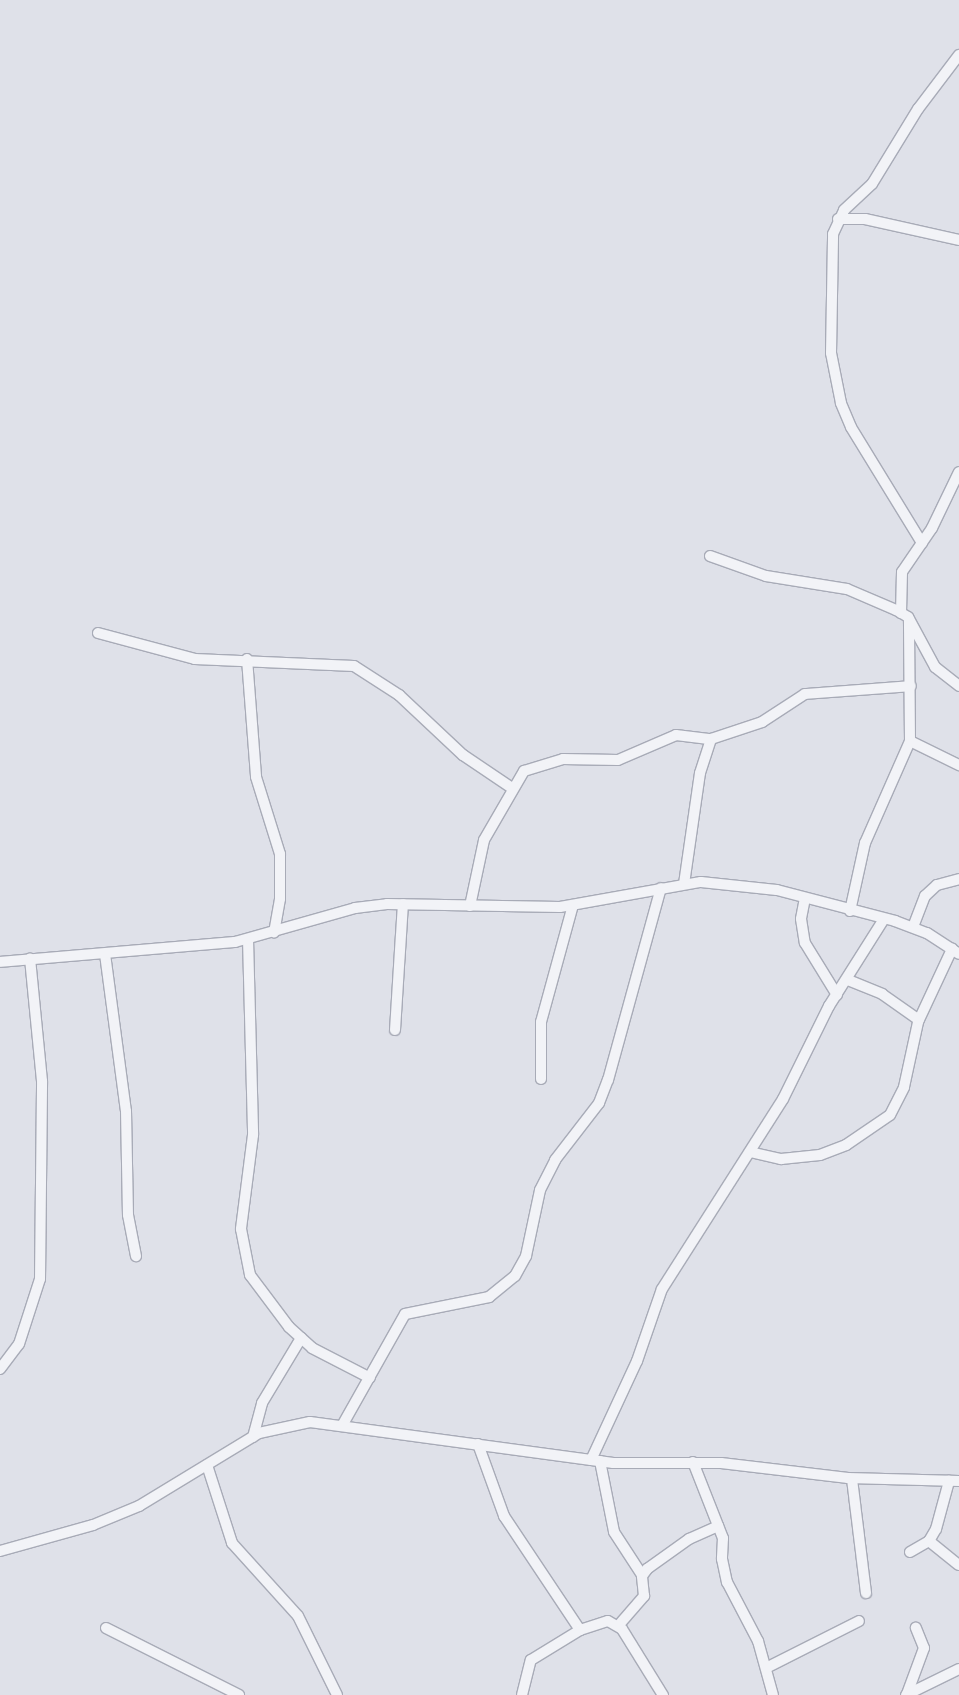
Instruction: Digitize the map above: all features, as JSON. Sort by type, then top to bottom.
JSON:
[{"type":"street","points":[[922,543],[851,428],[841,402],[831,340],[833,234],[838,219],[872,184],[918,109],[959,55]]},
{"type":"street","points":[[838,219],[866,219],[959,240]]},
{"type":"street","points":[[850,911],[865,843],[910,740],[911,686],[902,572],[922,543],[959,472]]},
{"type":"street","points":[[710,556],[766,576],[847,589],[905,616],[927,657],[959,686]]},
{"type":"street","points":[[98,633],[195,659],[247,659],[354,666],[399,695],[463,755],[512,788]]},
{"type":"street","points":[[247,659],[256,777],[280,854],[280,899],[274,932]]},
{"type":"street","points":[[470,906],[478,858],[512,788],[524,771],[563,759],[618,760],[676,735],[712,739],[762,722],[806,694],[821,690],[861,693],[911,686]]},
{"type":"street","points":[[684,884],[700,773],[712,739]]},
{"type":"street","points":[[910,740],[959,764]]},
{"type":"street","points":[[913,927],[925,896],[937,885],[959,879]]},
{"type":"street","points":[[0,962],[105,954],[248,939],[354,908],[403,904],[511,909],[573,905],[684,884],[753,885],[913,927],[955,952],[919,1020],[904,1087],[890,1115],[846,1145],[820,1155],[781,1159],[750,1152]]},
{"type":"street","points":[[343,1424],[370,1378],[393,1328],[405,1314],[489,1297],[516,1276],[526,1256],[540,1190],[555,1160],[599,1103],[608,1080],[661,888]]},
{"type":"street","points":[[804,898],[801,919],[806,943],[837,995]]},
{"type":"street","points":[[395,1030],[403,904]]},
{"type":"street","points":[[542,1079],[542,1022],[573,905]]},
{"type":"street","points":[[618,1626],[644,1596],[642,1574],[614,1532],[596,1460],[637,1361],[662,1289],[750,1152],[837,995],[884,919]]},
{"type":"street","points":[[248,939],[253,1135],[241,1229],[250,1275],[301,1338],[370,1378]]},
{"type":"street","points":[[105,954],[126,1111],[128,1215],[136,1256]]},
{"type":"street","points":[[0,1369],[19,1344],[40,1279],[42,1081],[30,960]]},
{"type":"street","points":[[848,980],[882,994],[919,1020]]},
{"type":"street","points":[[253,1437],[262,1403],[301,1338]]},
{"type":"street","points":[[0,1551],[93,1525],[139,1506],[253,1437],[287,1425],[343,1424],[596,1460],[693,1462],[852,1479],[954,1481],[929,1541],[910,1552]]},
{"type":"street","points":[[478,1444],[504,1516],[580,1630]]},
{"type":"street","points":[[693,1462],[718,1526],[727,1582],[753,1629],[773,1695]]},
{"type":"street","points":[[207,1465],[232,1543],[298,1616],[337,1695]]},
{"type":"street","points":[[852,1479],[866,1593]]},
{"type":"street","points":[[642,1574],[673,1550],[718,1526]]},
{"type":"street","points":[[929,1541],[959,1565]]},
{"type":"street","points":[[522,1695],[531,1660],[580,1630],[608,1621],[618,1626],[663,1695]]},
{"type":"street","points":[[766,1668],[859,1621]]},
{"type":"street","points":[[106,1628],[239,1695]]},
{"type":"street","points":[[907,1695],[924,1648],[916,1628]]},
{"type":"street","points":[[907,1695],[959,1669]]}]
